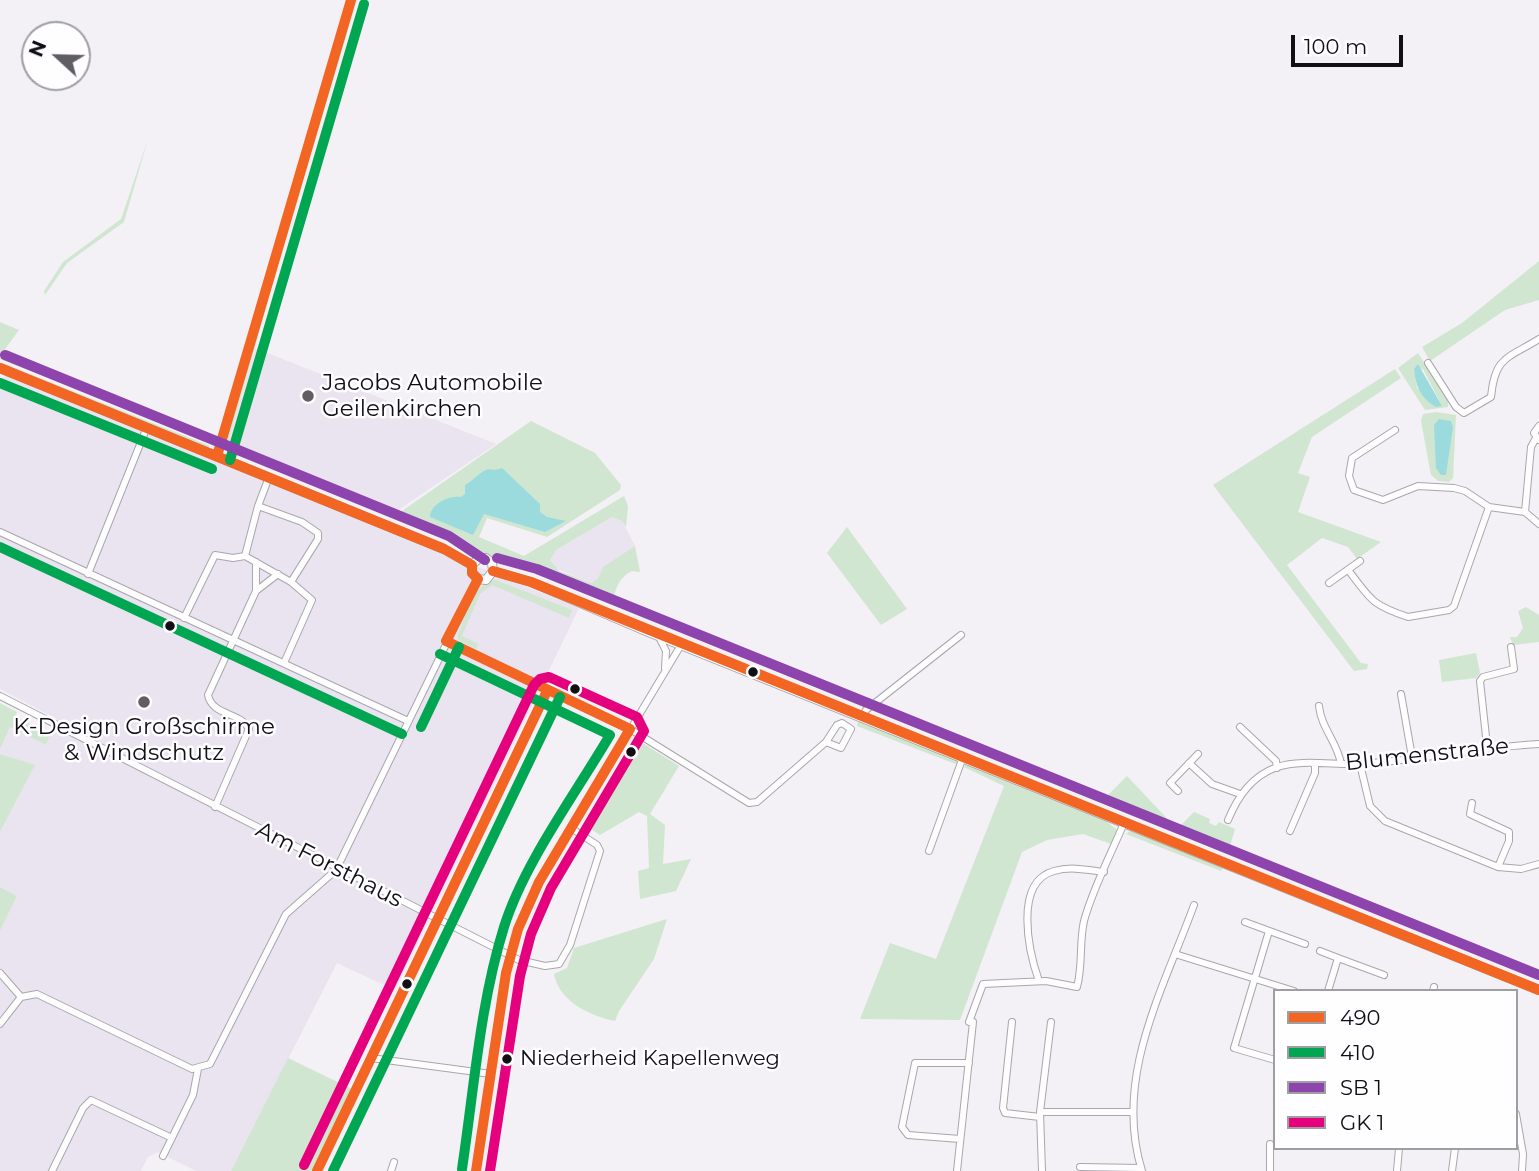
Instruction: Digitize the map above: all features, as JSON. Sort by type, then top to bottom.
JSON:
[{"type":"street","points":[[217,456],[351,0]]},
{"type":"street","points":[[1428,363],[1456,407],[1464,413],[1491,397],[1493,373],[1499,364],[1539,339]]},
{"type":"street","points":[[0,368],[444,549],[472,565]]},
{"type":"street","points":[[1525,512],[1531,447],[1537,439],[1534,431],[1539,426]]},
{"type":"street","points":[[88,574],[147,427]]},
{"type":"street","points":[[1395,430],[1352,458],[1349,476],[1354,490],[1383,500],[1418,486],[1454,488],[1465,491],[1489,507],[1525,512],[1539,524]]},
{"type":"street","points":[[245,556],[269,477]]},
{"type":"street","points":[[258,506],[302,522],[318,533],[318,539],[291,582]]},
{"type":"street","points":[[1349,571],[1375,605],[1408,617],[1449,610],[1454,606],[1489,507]]},
{"type":"street","points":[[0,532],[408,721]]},
{"type":"street","points":[[184,618],[215,555],[245,556],[291,582],[312,600],[284,663]]},
{"type":"street","points":[[486,558],[492,564],[493,572],[486,580],[478,579],[472,573],[472,565],[478,559],[486,558]]},
{"type":"street","points":[[1329,583],[1360,561]]},
{"type":"street","points":[[215,807],[248,737],[247,724],[215,707],[208,700],[210,687],[256,591],[256,562]]},
{"type":"street","points":[[493,572],[531,582],[659,637],[1539,990]]},
{"type":"street","points":[[256,591],[278,574]]},
{"type":"street","points":[[0,1024],[21,997],[37,994],[198,1069],[210,1064],[286,914],[335,870],[478,579]]},
{"type":"street","points":[[862,717],[866,710],[961,635]]},
{"type":"street","points":[[659,637],[666,651],[665,671]]},
{"type":"street","points":[[446,641],[630,729],[752,803],[826,742]]},
{"type":"street","points":[[476,1171],[509,957],[539,882],[681,645]]},
{"type":"street","points":[[1487,747],[1480,681],[1483,677],[1514,669],[1511,647]]},
{"type":"street","points":[[317,1171],[547,691]]},
{"type":"street","points":[[1401,694],[1412,757]]},
{"type":"street","name":"Am Forsthaus","points":[[0,696],[509,957],[545,965],[559,964],[565,957],[600,856],[597,845],[571,828]]},
{"type":"street","points":[[1319,706],[1322,721],[1340,755],[1341,764]]},
{"type":"street","points":[[1240,727],[1276,761],[1277,768]]},
{"type":"street","name":"Blumenstraße","points":[[1228,820],[1240,794],[1262,775],[1277,768],[1315,764],[1360,764],[1487,747],[1539,744]]},
{"type":"street","points":[[1178,791],[1170,783],[1198,754]]},
{"type":"street","points":[[929,851],[963,757]]},
{"type":"street","points":[[1189,763],[1212,784],[1240,794]]},
{"type":"street","name":"Blumenstraße","points":[[1290,831],[1315,773],[1315,764]]},
{"type":"street","points":[[1360,764],[1370,806],[1385,821],[1498,867],[1521,869],[1539,864]]},
{"type":"street","points":[[1472,803],[1470,814],[1509,832],[1509,841],[1498,867]]},
{"type":"street","points":[[957,1171],[971,1022],[983,984],[1039,981],[1077,987],[1082,968],[1081,938],[1085,919],[1124,822]]},
{"type":"street","points":[[1039,981],[1026,928],[1036,886],[1054,871],[1070,868],[1104,872]]},
{"type":"street","points":[[1080,1167],[1142,1169],[1133,1112],[1140,1049],[1194,905]]},
{"type":"street","points":[[1245,922],[1305,944]]},
{"type":"street","points":[[1269,931],[1234,1048],[1273,1059]]},
{"type":"street","points":[[1320,951],[1384,975]]},
{"type":"street","points":[[1175,954],[1287,989]]},
{"type":"street","points":[[1329,989],[1338,958]]},
{"type":"street","points":[[0,973],[21,997]]},
{"type":"street","points":[[1012,1022],[1003,1108],[1005,1112],[1133,1112]]},
{"type":"street","points":[[1042,1171],[1040,1114],[1051,1022]]},
{"type":"street","points":[[371,1058],[491,1074]]},
{"type":"street","points":[[960,1139],[908,1135],[902,1127],[915,1063],[969,1063]]},
{"type":"street","points":[[163,1156],[194,1095],[198,1069]]},
{"type":"street","points":[[51,1171],[83,1108],[91,1100],[172,1138]]},
{"type":"street","points":[[1518,1125],[1523,1154],[1522,1171]]},
{"type":"street","points":[[1270,1143],[1270,1171]]},
{"type":"street","points":[[1397,1171],[1399,1150]]},
{"type":"street","points":[[1452,1171],[1455,1150]]},
{"type":"street","points":[[391,1171],[394,1162]]},
{"type":"shaded area","name":"Jacobs Automobile Geilenkirchen","points":[[255,348],[496,444],[401,508],[396,518],[226,449]]},
{"type":"shaded area","points":[[5,375],[579,608],[395,990],[337,963],[231,1171],[196,1171],[158,1152],[148,1157],[141,1171],[0,1171],[0,931],[17,896],[0,887],[0,832],[34,766],[0,754],[0,749],[10,727],[46,745],[57,719],[0,689],[0,380],[3,380]]},
{"type":"shaded area","points":[[612,517],[622,521],[635,546],[604,567],[598,578],[591,583],[555,568],[550,559],[556,550]]},
{"type":"green space","points":[[353,0],[357,0],[290,222],[289,220]]},
{"type":"green space","points":[[148,139],[124,222],[67,263],[45,295],[44,291],[63,262],[121,219]]},
{"type":"green space","points":[[289,226],[226,449],[223,444]]},
{"type":"green space","points":[[1539,261],[1539,300],[1505,310],[1430,361],[1422,347],[1462,323]]},
{"type":"green space","points":[[0,322],[19,330],[0,356]]},
{"type":"green space","points":[[1418,353],[1448,399],[1448,407],[1425,410],[1398,368]],"holes":[[[1423,369],[1442,406],[1417,388],[1414,370]]]},
{"type":"green space","points":[[0,357],[215,444],[0,359]]},
{"type":"green space","points":[[0,362],[210,446],[207,448]]},
{"type":"green space","points":[[1395,369],[1401,378],[1312,437],[1298,473],[1310,477],[1298,512],[1381,542],[1357,559],[1348,547],[1322,538],[1287,565],[1361,663],[1368,664],[1367,669],[1354,671],[1213,485]]},
{"type":"green space","points":[[1436,412],[1456,415],[1453,478],[1449,482],[1438,481],[1431,475],[1421,421],[1423,414]]},
{"type":"green space","points":[[531,421],[595,453],[621,485],[620,490],[547,537],[487,518],[479,537],[524,556],[624,496],[628,506],[626,527],[622,521],[612,517],[556,550],[550,560],[559,571],[591,583],[598,578],[603,567],[635,546],[640,572],[632,571],[623,577],[612,604],[399,519],[402,511]]},
{"type":"green space","points":[[847,527],[907,609],[881,625],[827,553]]},
{"type":"green space","points":[[496,580],[572,610],[569,618],[492,585],[480,594],[462,636],[478,644],[476,649],[458,640],[467,610],[476,593],[488,582]]},
{"type":"green space","points":[[1526,607],[1539,615],[1539,642],[1513,645],[1510,637],[1517,637],[1523,628],[1518,611]]},
{"type":"green space","points":[[701,640],[735,648],[866,704],[863,707]]},
{"type":"green space","points":[[1476,653],[1480,673],[1476,678],[1442,682],[1439,660]]},
{"type":"green space","points":[[0,703],[17,712],[15,717],[51,734],[46,745],[10,727],[0,749]]},
{"type":"green space","points":[[858,721],[959,761],[958,765],[857,726]]},
{"type":"green space","points":[[636,744],[644,744],[679,766],[650,814],[665,825],[663,864],[691,859],[676,891],[640,899],[638,871],[649,868],[647,816],[639,812],[600,835],[591,829],[588,818]]},
{"type":"green space","points":[[0,754],[35,765],[0,832]]},
{"type":"green space","points":[[966,764],[1101,817],[1117,830],[1111,844],[1083,834],[1047,840],[1022,852],[960,1020],[860,1019],[890,943],[936,959],[1004,786],[964,767]]},
{"type":"green space","points":[[1127,776],[1177,829],[1194,812],[1210,819],[1209,823],[1216,826],[1219,822],[1235,829],[1228,853],[1104,804],[1103,801],[1101,803],[1046,781],[1103,800]]},
{"type":"green space","points":[[1130,831],[1223,867],[1221,871],[1126,834]]},
{"type":"green space","points":[[0,887],[17,896],[0,931]]},
{"type":"green space","points":[[667,919],[654,959],[615,1021],[586,1011],[562,992],[554,974],[567,968],[574,948]]},
{"type":"green space","points":[[288,1058],[352,1089],[312,1171],[231,1171]]},
{"type":"water","points":[[1418,364],[1442,406],[1431,404],[1420,391],[1414,369]]},
{"type":"water","points":[[1439,419],[1451,421],[1453,427],[1446,475],[1441,475],[1436,468],[1434,425]]},
{"type":"water","points":[[502,468],[540,504],[540,512],[547,517],[566,521],[545,532],[484,514],[473,535],[430,517],[433,508],[441,501],[465,494],[465,485],[481,473],[488,469]]},
{"type":"transit line","name":"490","points":[[217,456],[351,0]]},
{"type":"transit line","name":"410","points":[[230,460],[364,4]]},
{"type":"transit line","points":[[5,355],[449,536],[485,560]]},
{"type":"transit line","name":"490","points":[[0,368],[444,549],[472,565],[472,573],[478,579]]},
{"type":"transit line","name":"410","points":[[0,383],[212,469]]},
{"type":"transit line","name":"410","points":[[0,547],[402,734]]},
{"type":"transit line","points":[[497,558],[537,569],[1539,975]]},
{"type":"transit line","name":"490","points":[[493,571],[531,582],[1539,990]]},
{"type":"transit line","name":"490","points":[[446,641],[478,579]]},
{"type":"transit line","name":"490","points":[[446,641],[630,729],[539,882],[518,929],[506,973],[476,1171]]},
{"type":"transit line","name":"410","points":[[421,727],[459,647]]},
{"type":"transit line","name":"410","points":[[440,654],[610,735],[537,853],[504,927],[483,1016],[462,1169]]},
{"type":"transit line","points":[[304,1165],[534,685],[540,679],[549,677],[637,717],[644,731],[551,888],[531,934],[520,976],[490,1171]]},
{"type":"transit line","name":"490","points":[[317,1171],[547,691]]},
{"type":"transit line","name":"410","points":[[333,1171],[560,697]]},
{"type":"place","name":"Jacobs Automobile Geilenkirchen","points":[[308,396]]},
{"type":"place","name":"K-Design Großschirme & Windschutz","points":[[144,702]]},
{"type":"place","name":"Niederheid Kapellenweg","points":[[507,1059]]}]
